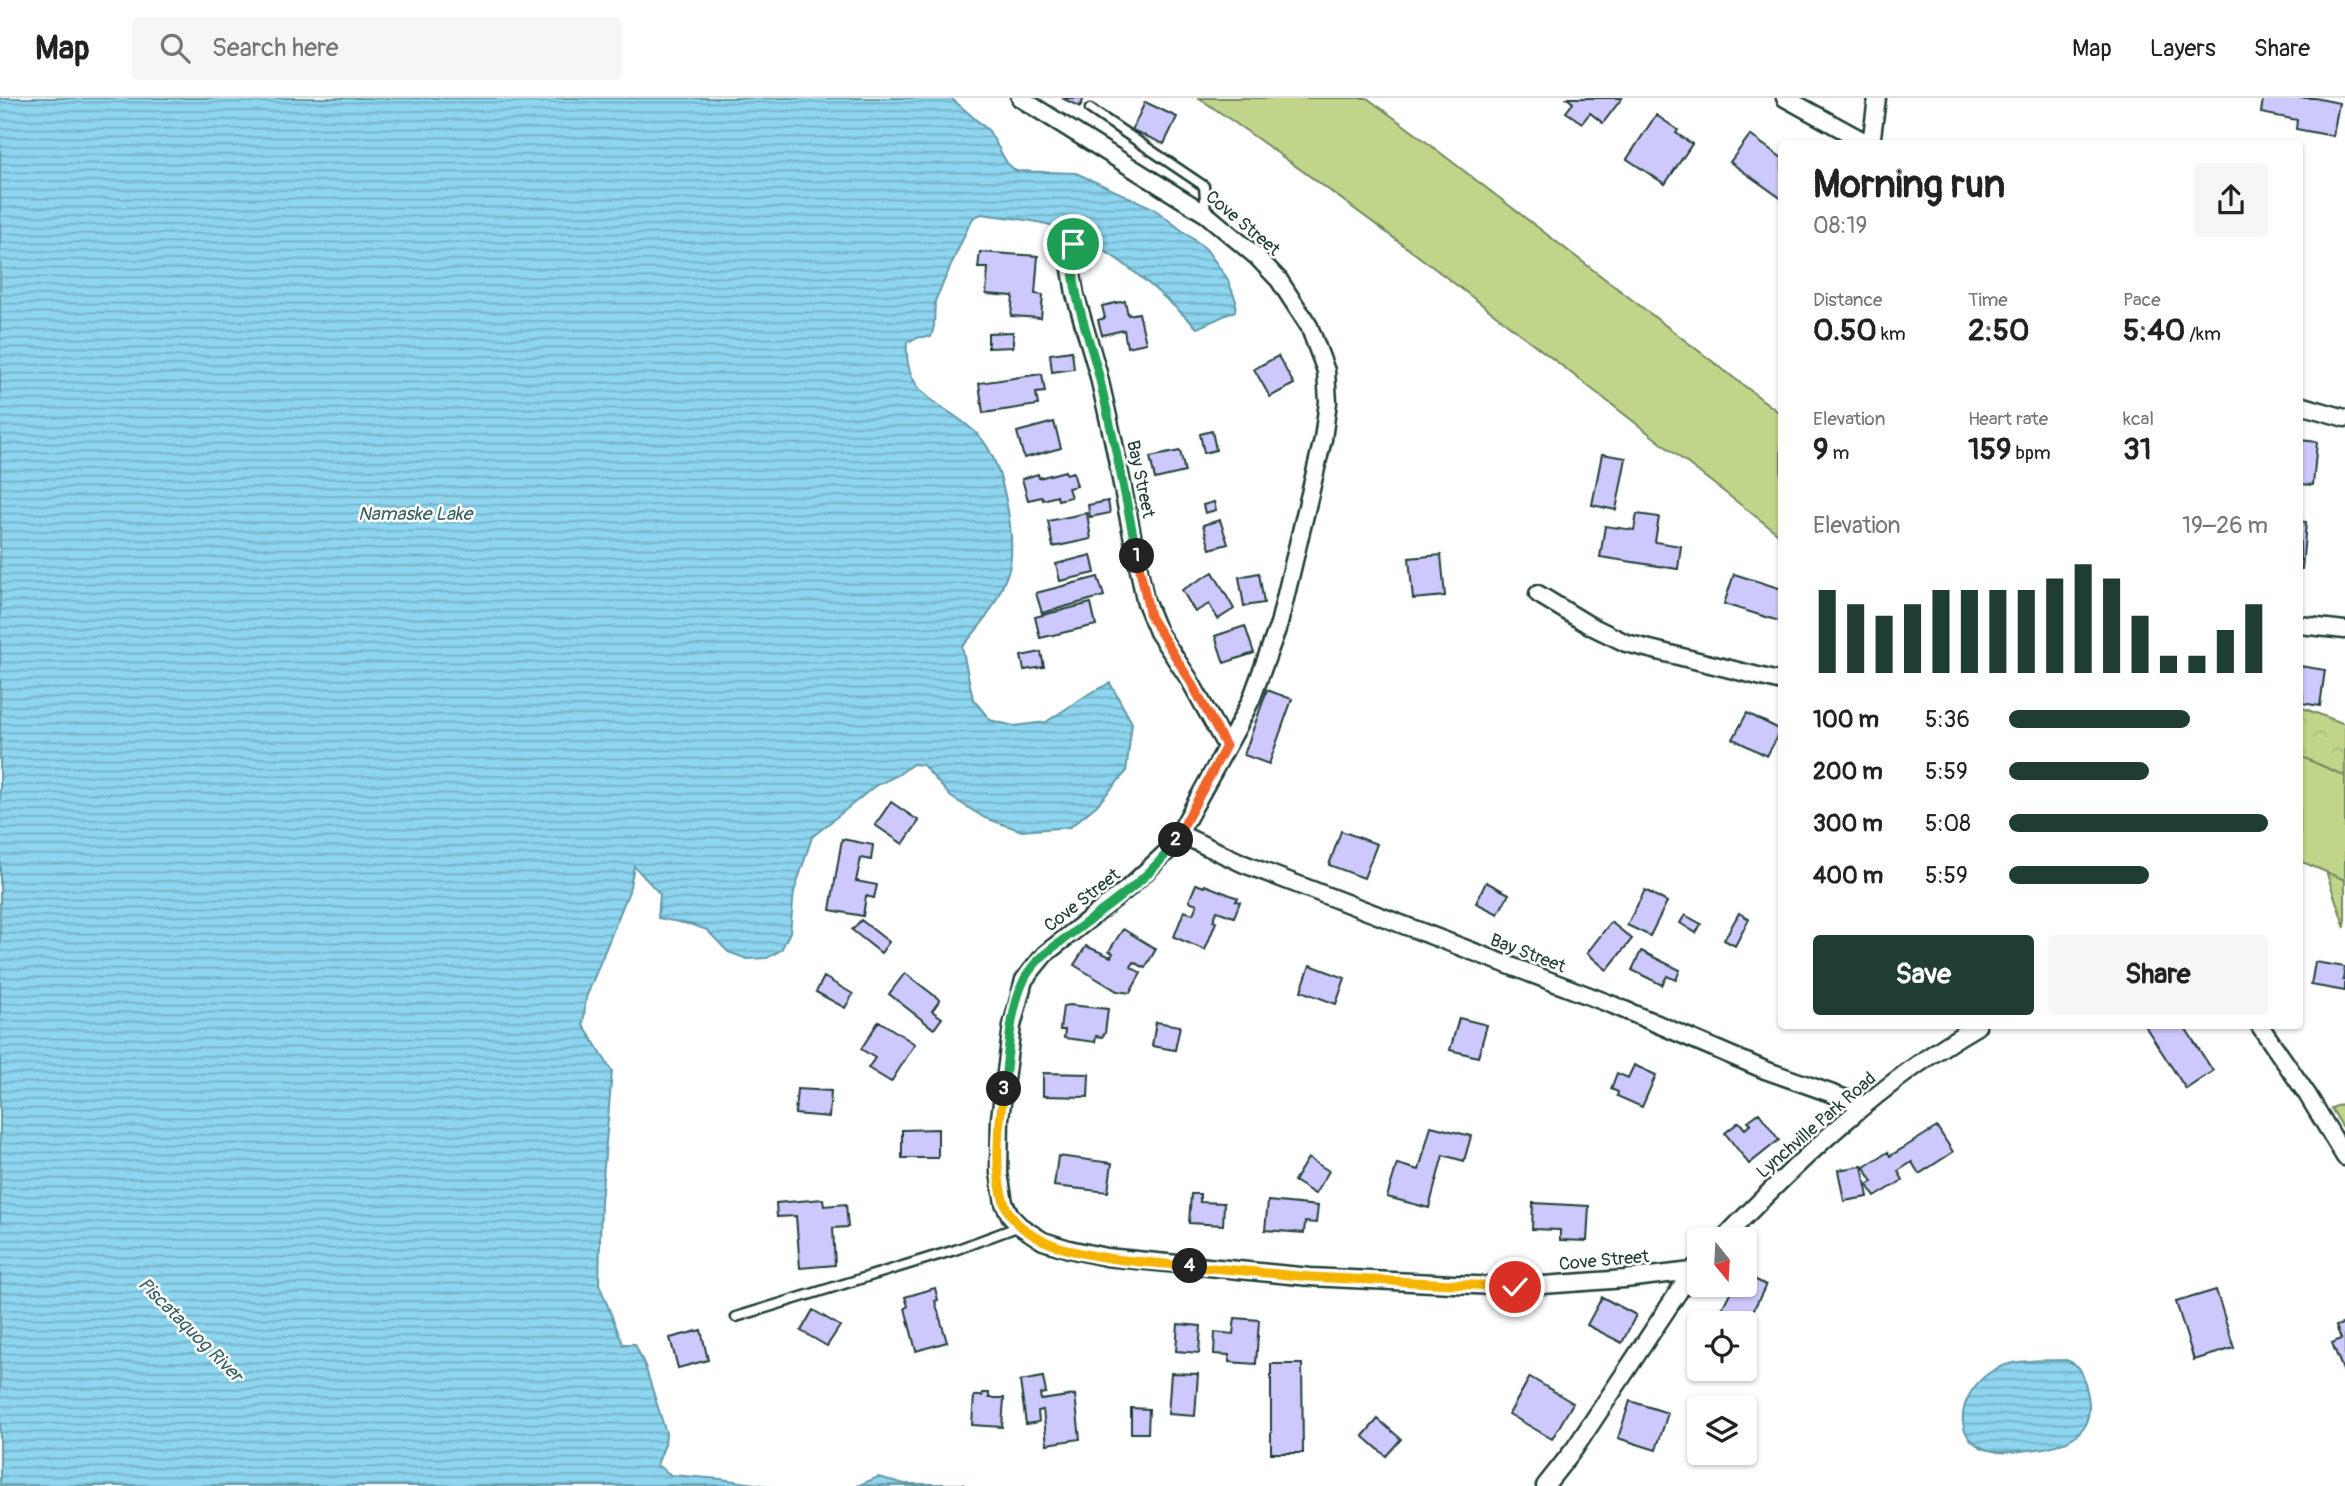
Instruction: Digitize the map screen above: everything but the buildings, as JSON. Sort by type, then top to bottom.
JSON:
[{"type":"street","name":"Cove Street","points":[[1020,98],[1206,214],[1257,257],[1279,280],[1309,326],[1326,372],[1328,402],[1323,439],[1279,624],[1251,700],[1180,834],[1159,861],[1045,954],[1024,980],[1012,1026],[1001,1109],[999,1173],[1004,1203],[1011,1217],[1043,1241],[1107,1257],[1310,1277],[1515,1287],[1687,1268]]},
{"type":"street","points":[[1785,98],[1862,140]]},
{"type":"street","points":[[1871,140],[1877,98]]},
{"type":"street","name":"Bay Street","points":[[1073,244],[1071,269],[1075,294],[1110,426],[1145,600],[1158,632],[1189,679],[1226,746]]},
{"type":"street","points":[[2303,406],[2345,418]]},
{"type":"street","points":[[1538,594],[1589,625],[1626,643],[1778,681]]},
{"type":"street","points":[[2303,625],[2345,630]]},
{"type":"street","name":"Bay Street","points":[[1180,834],[1244,864],[1613,1005],[1765,1070],[1864,1105]]},
{"type":"street","name":"Lynchville Park Road","points":[[1735,1227],[1864,1105],[1948,1043],[1972,1029]]},
{"type":"street","points":[[2262,1029],[2307,1094],[2345,1157]]},
{"type":"street","points":[[1545,1486],[1575,1448],[1687,1279]]},
{"type":"lane","points":[[1090,109],[1204,186],[1206,214]]},
{"type":"lane","points":[[736,1317],[955,1250],[1020,1226]]},
{"type":"green space","points":[[1199,98],[1367,98],[1412,131],[1778,412],[1778,534],[1565,368],[1274,150]]},
{"type":"green space","points":[[2303,708],[2345,724],[2345,928],[2321,856],[2303,850]]},
{"type":"green space","points":[[2303,757],[2345,776],[2345,880],[2303,862]]},
{"type":"green space","points":[[2345,1103],[2345,1131],[2331,1108]]},
{"type":"water","name":"Namaske Lake","points":[[0,98],[951,98],[989,131],[1007,163],[1016,171],[1076,173],[1153,208],[1206,249],[1227,278],[1236,301],[1235,311],[1197,328],[1132,270],[1096,245],[1077,235],[1039,222],[982,214],[974,217],[969,225],[935,301],[931,337],[920,337],[907,342],[912,377],[930,398],[980,437],[995,463],[1006,498],[1011,535],[1009,570],[990,611],[962,647],[973,699],[990,720],[1014,726],[1046,722],[1110,683],[1132,723],[1126,772],[1096,806],[1070,827],[1022,831],[985,818],[951,797],[923,765],[913,764],[875,786],[812,837],[794,892],[790,932],[781,950],[767,958],[747,959],[728,952],[707,930],[658,918],[660,894],[634,866],[629,891],[586,998],[583,1025],[612,1071],[601,1202],[599,1284],[623,1344],[635,1344],[645,1366],[666,1433],[657,1465],[671,1475],[769,1486],[0,1486]]},
{"type":"water","points":[[2066,1360],[2080,1370],[2089,1403],[2088,1416],[2077,1434],[2057,1445],[2010,1452],[1998,1452],[1982,1447],[1971,1439],[1964,1429],[1965,1404],[1980,1381],[1992,1371],[2009,1364],[2028,1361]]},
{"type":"water","points":[[878,1477],[905,1484],[965,1486],[857,1486]]},
{"type":"route","points":[[1073,244],[1071,269],[1075,294],[1098,373],[1145,600],[1158,632],[1189,679],[1226,746],[1171,848],[1127,889],[1045,954],[1024,980],[1012,1026],[1000,1118],[999,1173],[1004,1203],[1011,1217],[1020,1226],[1043,1241],[1107,1257],[1267,1274],[1515,1287]]},
{"type":"water label","name":"Piscataquog River","points":[[191,1329]]}]
